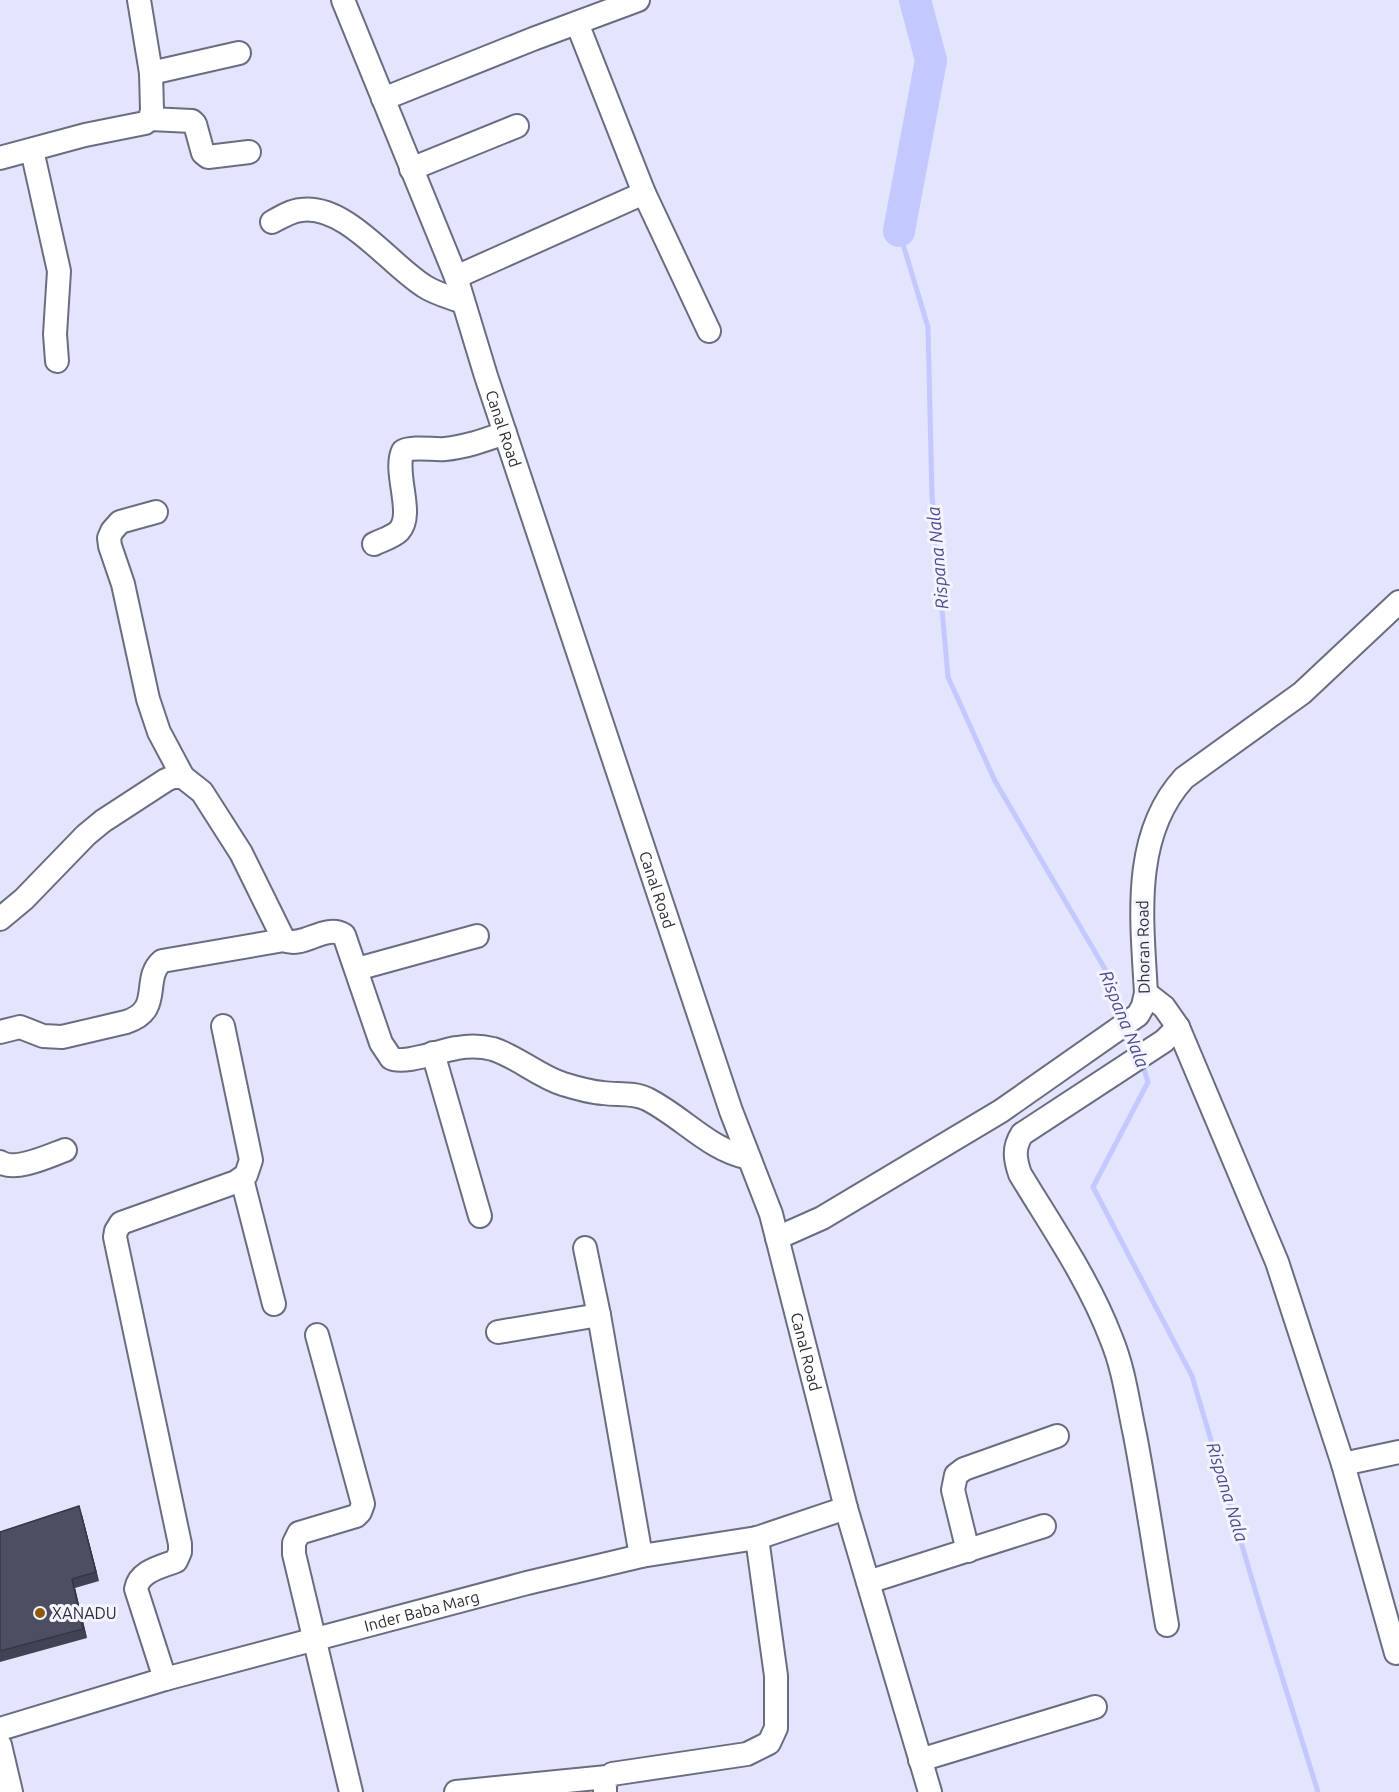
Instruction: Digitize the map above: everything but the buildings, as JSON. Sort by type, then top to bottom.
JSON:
[{"type":"street","points":[[0,158],[85,135],[145,123],[150,119],[152,110],[151,73],[139,0]]},
{"type":"street","name":"Canal Road","points":[[345,0],[411,170],[456,277],[505,433],[731,1111],[771,1214],[846,1508],[930,1792]]},
{"type":"street","points":[[383,99],[638,0]]},
{"type":"street","points":[[577,23],[644,192],[709,331]]},
{"type":"street","points":[[151,73],[239,53]]},
{"type":"street","points":[[150,119],[192,121],[195,124],[203,153],[208,157],[249,152]]},
{"type":"street","points":[[411,170],[517,126]]},
{"type":"street","points":[[32,150],[58,271],[55,334],[57,361]]},
{"type":"street","points":[[456,277],[644,192]]},
{"type":"street","points":[[272,222],[302,210],[326,213],[346,222],[426,288],[463,302]]},
{"type":"street","points":[[374,544],[396,533],[404,522],[400,463],[403,451],[461,447],[505,433]]},
{"type":"street","points":[[156,512],[120,522],[112,531],[110,538],[110,546],[123,584],[148,699],[159,732],[183,777],[202,792],[241,853],[284,940]]},
{"type":"street","name":"Dhoran Road","points":[[777,1238],[822,1218],[1000,1111],[1138,1015],[1146,993],[1141,911],[1144,871],[1151,837],[1160,812],[1171,793],[1184,778],[1302,693],[1399,602]]},
{"type":"street","points":[[0,919],[103,821],[166,780],[183,777]]},
{"type":"street","points":[[0,1032],[20,1027],[43,1036],[62,1037],[134,1020],[145,1011],[155,972],[162,961],[284,940],[291,942],[332,932],[341,933],[347,942],[357,969],[381,1043],[391,1058],[400,1060],[474,1046],[492,1049],[560,1083],[585,1090],[644,1097],[722,1150],[749,1158]]},
{"type":"street","points":[[357,969],[477,936]]},
{"type":"street","points":[[1146,993],[1164,1007],[1171,1034],[1277,1262],[1343,1464],[1389,1591],[1396,1653]]},
{"type":"street","points":[[165,1679],[136,1589],[137,1583],[143,1576],[176,1561],[180,1552],[180,1544],[115,1237],[121,1223],[242,1179],[250,1168],[251,1160],[223,1026]]},
{"type":"street","points":[[1167,1625],[1124,1377],[1104,1320],[1020,1174],[1015,1155],[1022,1134],[1171,1034]]},
{"type":"street","points":[[433,1053],[480,1216]]},
{"type":"street","points":[[0,1162],[11,1166],[20,1165],[65,1150]]},
{"type":"street","points":[[242,1179],[274,1304]]},
{"type":"street","points":[[585,1248],[641,1556]]},
{"type":"street","points":[[498,1332],[599,1315]]},
{"type":"street","points":[[317,1335],[363,1504],[356,1516],[299,1533],[294,1554],[351,1792]]},
{"type":"street","points":[[968,1551],[953,1490],[956,1475],[964,1469],[1057,1436]]},
{"type":"street","points":[[1343,1464],[1399,1452]]},
{"type":"street","name":"Inder Baba Marg","points":[[0,1729],[165,1679],[527,1583],[641,1556],[757,1538],[846,1508]]},
{"type":"street","points":[[868,1582],[1044,1526]]},
{"type":"street","points":[[456,1792],[606,1785],[612,1774],[747,1754],[760,1749],[773,1738],[776,1728],[776,1676],[757,1538]]},
{"type":"street","points":[[920,1760],[1095,1707]]},
{"type":"street","points":[[0,1745],[11,1792]]},
{"type":"waterway","points":[[899,231],[931,60],[915,0]]},
{"type":"waterway","name":"Rispana Nala","points":[[899,231],[928,327],[932,496],[948,677],[995,781],[1112,981],[1125,1017]]},
{"type":"waterway","name":"Rispana Nala","points":[[1130,1029],[1138,1051]]},
{"type":"waterway","name":"Rispana Nala","points":[[1142,1063],[1148,1082],[1093,1187],[1192,1376],[1318,1792]]},
{"type":"place","name":"XANADU","points":[[40,1613]]}]
